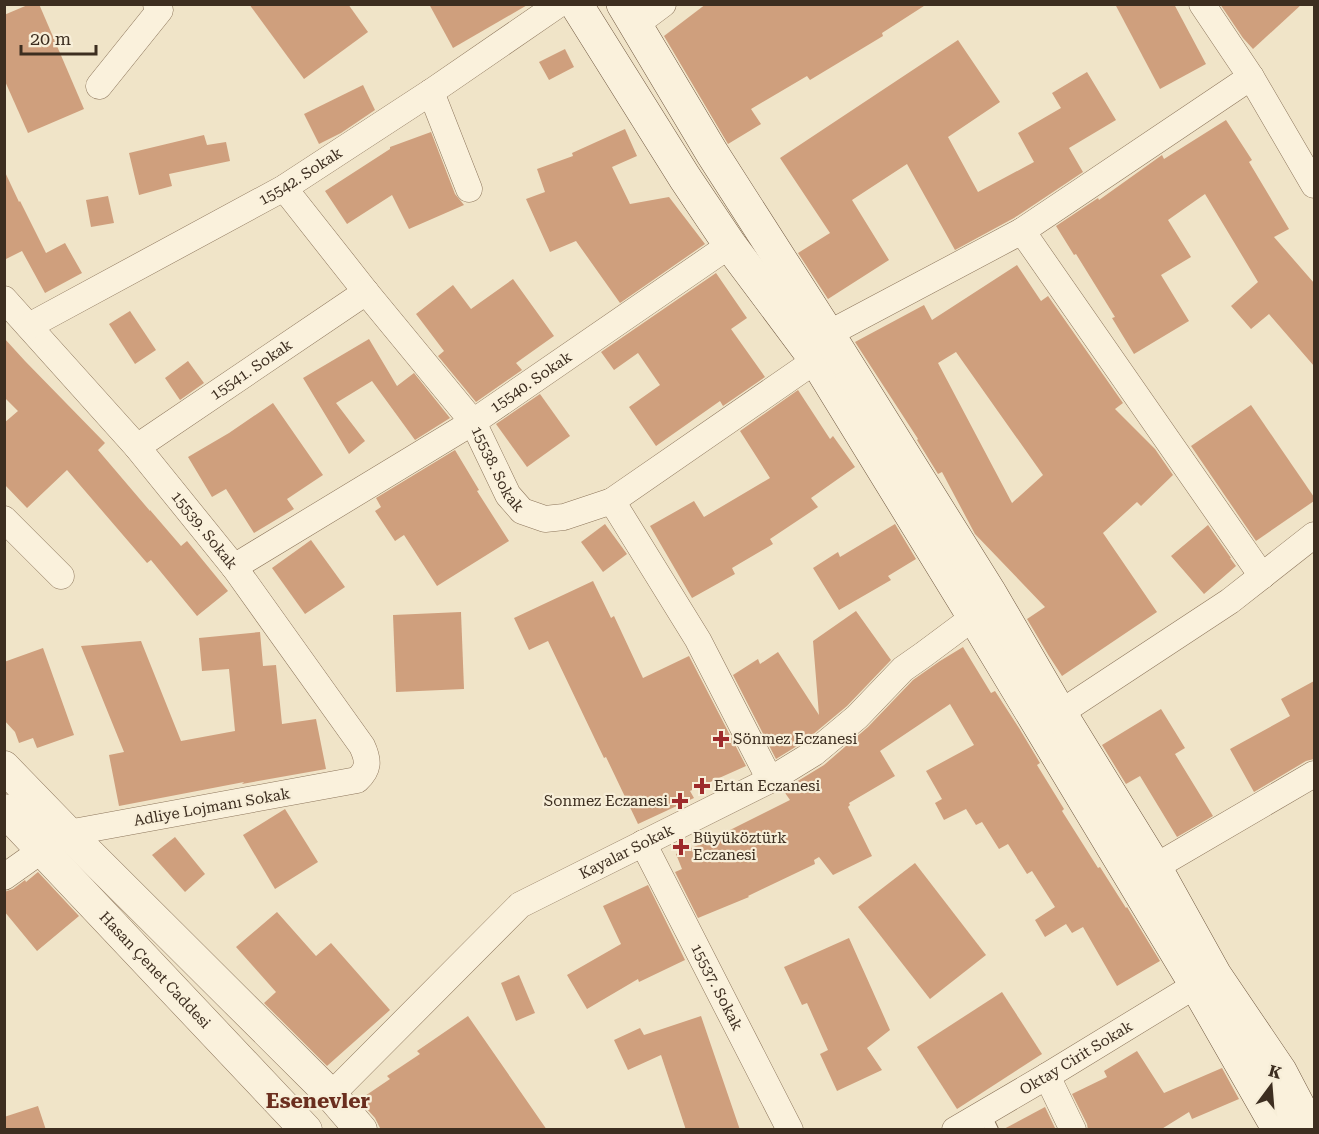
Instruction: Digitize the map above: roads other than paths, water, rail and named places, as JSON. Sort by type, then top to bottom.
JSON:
[{"type":"main road","points":[[576,4],[685,178],[730,245],[822,347]]},
{"type":"main road","points":[[629,15],[712,153],[822,347],[982,605],[1279,1130]]},
{"type":"main road","points":[[685,178],[712,153]]},
{"type":"main road","points":[[982,605],[1060,712],[1155,867],[1215,975],[1280,1071],[1311,1130]]},
{"type":"street","points":[[99,86],[160,10],[156,4]]},
{"type":"street","name":"15542. Sokak","points":[[29,326],[284,188],[431,92],[559,4]]},
{"type":"street","points":[[629,15],[663,4]]},
{"type":"street","points":[[1202,4],[1251,77],[1314,185]]},
{"type":"street","name":"15538. Sokak","points":[[284,188],[473,422],[508,495],[522,511],[544,519],[564,517],[612,501],[822,347],[1022,231],[1251,77]]},
{"type":"street","points":[[431,92],[469,189]]},
{"type":"street","points":[[1022,231],[1262,576]]},
{"type":"street","name":"15540. Sokak","points":[[234,567],[473,422],[730,245]]},
{"type":"street","name":"15541. Sokak","points":[[137,447],[366,292]]},
{"type":"street","name":"15539. Sokak","points":[[4,299],[137,447],[234,567],[362,746],[367,765],[364,773],[357,780]]},
{"type":"street","points":[[612,501],[698,640],[770,780]]},
{"type":"street","points":[[4,519],[61,576]]},
{"type":"street","points":[[1060,712],[1230,601],[1314,535]]},
{"type":"street","name":"Kayalar Sokak","points":[[331,1095],[520,904],[770,780],[814,753],[856,717],[903,669],[982,605]]},
{"type":"street","points":[[4,767],[55,842],[331,1095],[361,1130]]},
{"type":"street","points":[[1155,867],[1314,774]]},
{"type":"street","name":"Adliye Lojmanı Sokak","points":[[55,842],[357,780]]},
{"type":"street","name":"Hasan Çenet Caddesi","points":[[4,810],[55,842],[306,1130]]},
{"type":"street","points":[[4,877],[55,842]]},
{"type":"street","name":"15537. Sokak","points":[[644,843],[790,1130]]},
{"type":"street","name":"Oktay Cirit Sokak","points":[[956,1130],[988,1121],[1047,1076],[1196,985]]},
{"type":"street","points":[[1047,1076],[1073,1130]]},
{"type":"place","name":"Sönmez Eczanesi","points":[[721,739]]},
{"type":"place","name":"Ertan Eczanesi","points":[[702,786]]},
{"type":"place","name":"Sonmez Eczanesi","points":[[680,801]]},
{"type":"place","name":"Büyüköztürk Eczanesi","points":[[681,847]]},
{"type":"district","name":"Esenevler","points":[[318,1101]]}]
